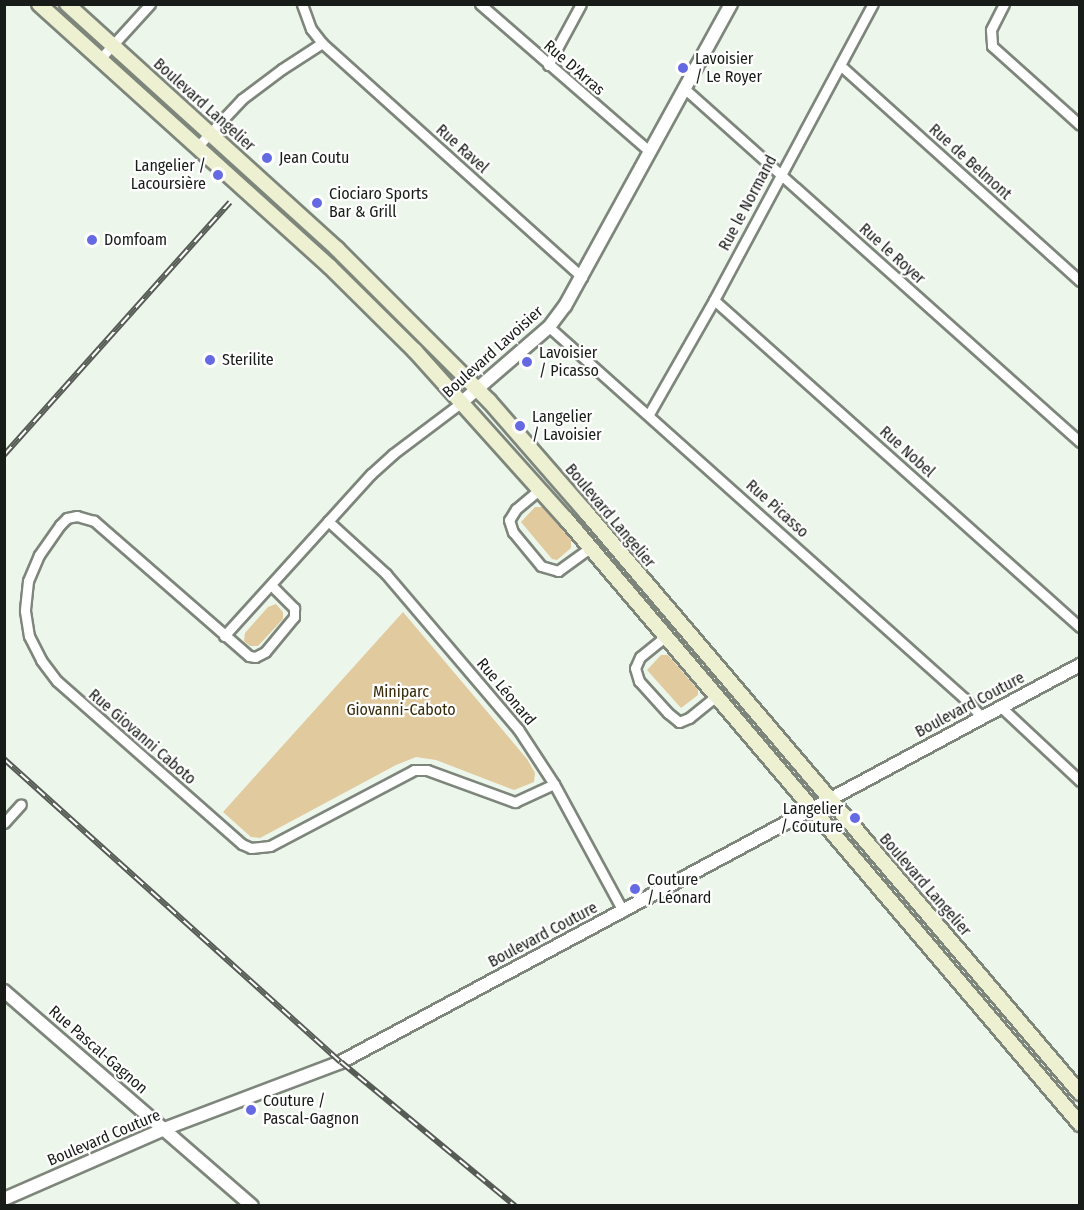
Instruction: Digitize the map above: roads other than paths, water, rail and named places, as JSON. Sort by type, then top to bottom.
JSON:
[{"type":"main road","points":[[39,4],[330,267],[462,402],[666,636],[1080,1124]]},
{"type":"main road","name":"Boulevard Langelier","points":[[67,4],[342,254],[477,389],[573,497],[1080,1093]]},
{"type":"street","points":[[100,59],[150,4]]},
{"type":"street","name":"Rue Ravel","points":[[302,4],[311,29],[322,43],[582,277]]},
{"type":"street","name":"Rue D'Arras","points":[[480,4],[650,152]]},
{"type":"street","points":[[548,65],[581,4]]},
{"type":"street","name":"Boulevard Lavoisier","points":[[225,636],[386,460],[462,402],[549,327],[582,277],[731,4]]},
{"type":"street","name":"Rue le Normand","points":[[649,414],[714,300],[873,4]]},
{"type":"street","points":[[1004,4],[990,38],[1000,55],[1080,125]]},
{"type":"street","points":[[197,147],[242,99],[322,43]]},
{"type":"street","name":"Rue de Belmont","points":[[840,65],[1080,281]]},
{"type":"street","name":"Rue le Royer","points":[[685,89],[1080,442]]},
{"type":"street","name":"Rue Nobel","points":[[714,300],[1080,627]]},
{"type":"street","name":"Rue Picasso","points":[[549,327],[649,414],[982,717]]},
{"type":"street","points":[[540,489],[516,509],[509,520],[513,532],[541,566],[552,571],[563,569],[590,548]]},
{"type":"street","name":"Rue Giovanni Caboto","points":[[225,636],[86,517],[67,518],[32,568],[25,596],[29,636],[41,660],[57,681],[242,844],[251,848],[270,846],[414,770],[427,770],[515,802],[524,800],[554,784]]},
{"type":"street","name":"Rue Léonard","points":[[328,521],[377,565],[401,591],[518,729],[554,784],[623,910]]},
{"type":"street","points":[[225,636],[249,656],[255,657],[265,652],[293,621],[295,612],[291,604],[271,585]]},
{"type":"street","points":[[666,636],[637,663],[636,675],[639,681],[668,714],[679,722],[689,718],[716,696]]},
{"type":"street","name":"Boulevard Couture","points":[[4,1199],[164,1130],[341,1062],[1080,665]]},
{"type":"street","points":[[1001,707],[1080,781]]},
{"type":"street","points":[[4,823],[21,804]]},
{"type":"street","name":"Rue Pascal-Gagnon","points":[[4,991],[252,1206]]},
{"type":"railway","points":[[4,455],[230,202]]},
{"type":"railway","points":[[4,759],[341,1062],[515,1206]]},
{"type":"place","name":"Lavoisier / Le Royer","points":[[683,68]]},
{"type":"place","name":"Jean Coutu","points":[[267,158]]},
{"type":"place","name":"Langelier / Lacoursière","points":[[218,175]]},
{"type":"place","name":"Ciociaro Sports Bar & Grill","points":[[317,203]]},
{"type":"place","name":"Domfoam","points":[[92,240]]},
{"type":"place","name":"Sterilite","points":[[210,360]]},
{"type":"place","name":"Lavoisier / Picasso","points":[[527,362]]},
{"type":"place","name":"Langelier / Lavoisier","points":[[520,426]]},
{"type":"place","name":"Langelier / Couture","points":[[855,818]]},
{"type":"place","name":"Couture / Léonard","points":[[635,889]]},
{"type":"place","name":"Couture / Pascal-Gagnon","points":[[251,1110]]},
{"type":"park label","name":"Miniparc Giovanni-Caboto","points":[[401,701]]}]
